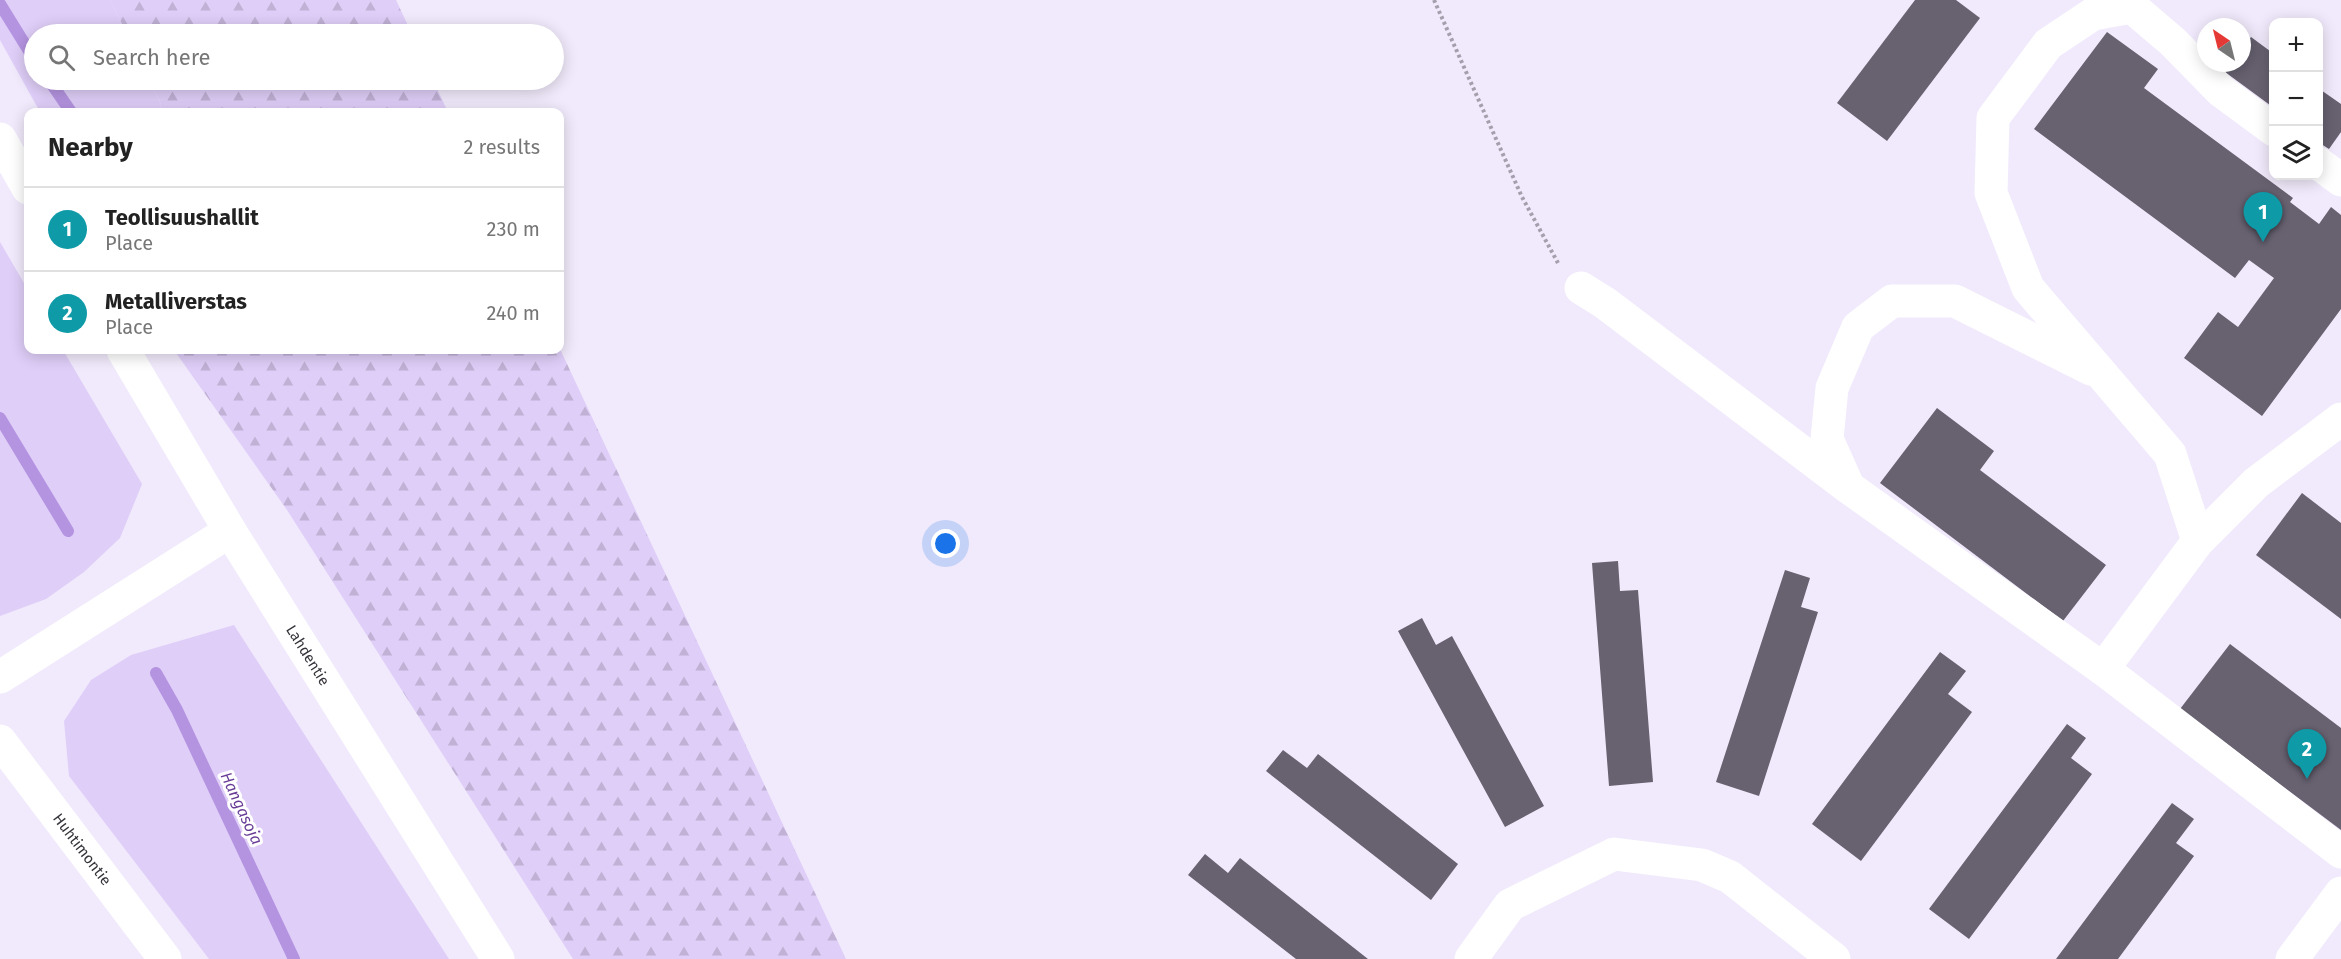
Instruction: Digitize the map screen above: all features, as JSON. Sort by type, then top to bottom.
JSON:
[{"type":"main road","points":[[2198,541],[2170,454],[2028,288],[1991,193],[1993,118],[2048,44],[2093,14],[2132,7],[2173,42],[2221,91],[2269,126]]},
{"type":"main road","points":[[0,139],[24,181]]},
{"type":"main road","points":[[2323,166],[2341,180]]},
{"type":"main road","points":[[1581,288],[1605,303],[1848,487],[2103,669],[2341,852]]},
{"type":"main road","points":[[1848,487],[1827,439],[1832,388],[1858,327],[1893,302],[1955,302],[2102,374]]},
{"type":"main road","name":"Lahdentie","points":[[125,354],[230,531],[498,959]]},
{"type":"main road","points":[[2103,669],[2198,541],[2256,483],[2341,418]]},
{"type":"main road","points":[[0,676],[230,531]]},
{"type":"main road","name":"Huhtimontie","points":[[0,741],[165,959]]},
{"type":"main road","points":[[1471,959],[1510,905],[1614,854],[1702,864],[1730,877],[1834,959]]},
{"type":"main road","points":[[2292,959],[2341,893]]},
{"type":"path","points":[[1434,0],[1522,197],[1556,261],[1581,288]]},
{"type":"green space","points":[[0,0],[110,0],[122,24],[24,24],[24,83],[0,40]]},
{"type":"green space","points":[[110,0],[396,0],[407,24],[122,24]]},
{"type":"green space","points":[[28,90],[154,90],[161,104],[160,108],[38,108]]},
{"type":"green space","points":[[154,90],[438,90],[446,108],[160,108],[161,104]]},
{"type":"green space","points":[[0,242],[24,283],[24,354],[65,354],[142,484],[120,538],[84,572],[46,599],[0,616]]},
{"type":"green space","points":[[177,354],[562,354],[846,959],[573,959],[287,510]]},
{"type":"green space","points":[[234,625],[449,959],[209,959],[69,776],[64,721],[91,680],[131,655]]},
{"type":"building","points":[[1915,0],[1956,0],[1980,18],[1887,141],[1837,103]]},
{"type":"building","points":[[2107,32],[2158,69],[2144,88],[2293,198],[2290,202],[2319,224],[2331,207],[2341,215],[2341,309],[2262,416],[2184,358],[2218,312],[2238,327],[2274,278],[2249,260],[2235,278],[2034,129]]},
{"type":"building","points":[[2251,37],[2269,50],[2269,104],[2225,72],[2251,72]]},
{"type":"building","points":[[2323,91],[2341,104],[2341,132],[2329,149],[2323,145]]},
{"type":"building","points":[[1937,408],[1994,451],[1980,470],[2106,565],[2063,621],[1880,483]]},
{"type":"building","points":[[2302,493],[2341,523],[2341,619],[2256,555]]},
{"type":"building","points":[[1618,561],[1620,591],[1638,590],[1653,782],[1609,786],[1592,563]]},
{"type":"building","points":[[1785,570],[1810,578],[1801,607],[1818,612],[1759,796],[1716,782]]},
{"type":"building","points":[[1422,618],[1436,645],[1452,636],[1544,806],[1505,827],[1398,631]]},
{"type":"building","points":[[2230,644],[2341,728],[2341,830],[2180,709]]},
{"type":"building","points":[[1940,652],[1966,671],[1948,694],[1972,712],[1861,861],[1812,824]]},
{"type":"building","points":[[2067,724],[2086,738],[2071,758],[2092,774],[1969,939],[1929,909]]},
{"type":"building","points":[[1283,750],[1307,768],[1318,754],[1458,864],[1431,900],[1266,771]]},
{"type":"building","points":[[2172,803],[2194,819],[2176,843],[2194,856],[2118,959],[2056,959]]},
{"type":"building","points":[[1205,854],[1228,873],[1240,858],[1368,959],[1296,959],[1188,875]]},
{"type":"waterway","points":[[0,4],[24,43]]},
{"type":"waterway","points":[[56,90],[68,108]]},
{"type":"waterway","name":"Hangasoja","points":[[0,418],[68,531]]},
{"type":"waterway","name":"Hangasoja","points":[[156,673],[177,710],[294,959]]},
{"type":"place","name":"Teollisuushallit","points":[[2263,242]]},
{"type":"place","name":"Metalliverstas","points":[[2307,779]]}]
